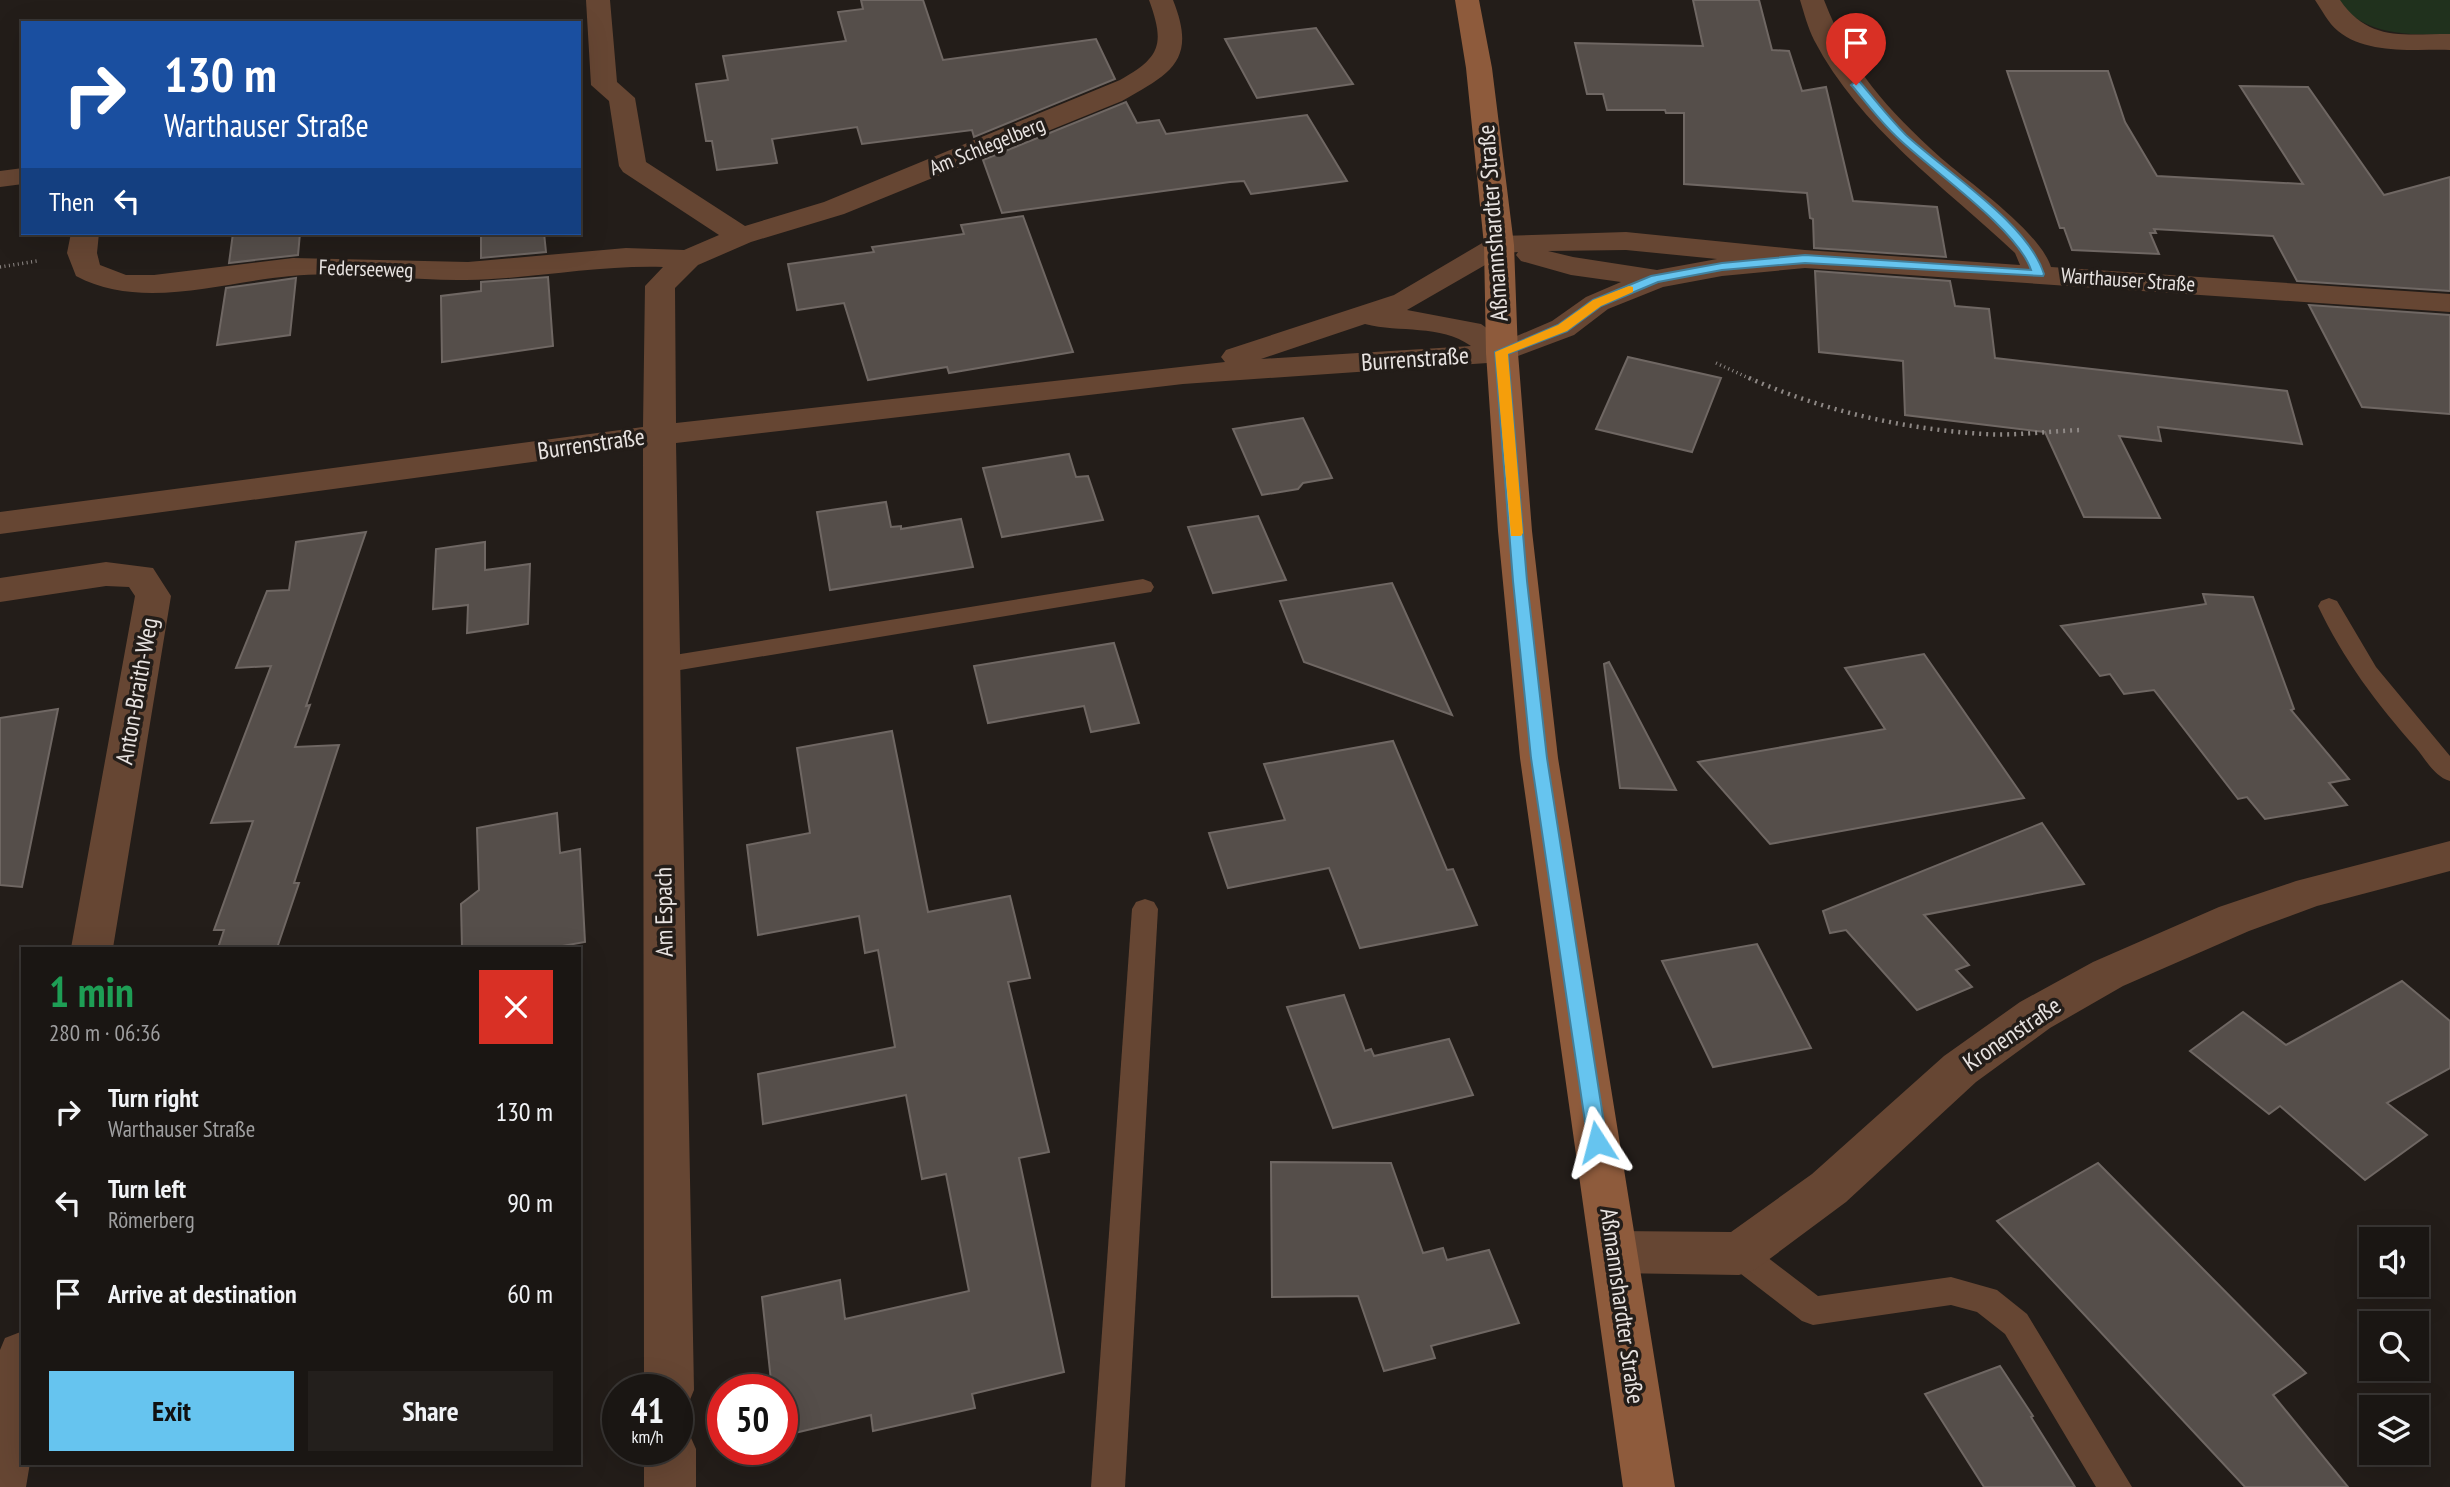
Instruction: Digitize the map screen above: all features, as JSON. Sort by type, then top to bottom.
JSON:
[{"type":"main road","name":"Aßmannshardter Straße","points":[[1467,0],[1479,68],[1499,245],[1502,352],[1517,544],[1539,758],[1649,1487]]},
{"type":"street","points":[[598,0],[604,85],[622,98],[633,166],[741,236]]},
{"type":"street","name":"Am Schlegelberg","points":[[659,435],[660,286],[688,259],[741,236],[834,208],[1113,95],[1149,75],[1164,61],[1172,47],[1172,27],[1161,0]]},
{"type":"street","points":[[1812,0],[1830,46],[1867,98],[1901,136],[1997,219],[2025,247],[2033,258],[2038,274]]},
{"type":"street","points":[[2327,0],[2347,26],[2369,37],[2395,41],[2450,42]]},
{"type":"street","points":[[0,179],[21,176]]},
{"type":"street","name":"Federseeweg","points":[[85,235],[82,253],[87,270],[106,280],[126,284],[154,284],[293,267],[468,271],[626,257],[688,259]]},
{"type":"street","name":"Warthauser Straße","points":[[1499,245],[1559,241],[1626,241],[1805,259],[2450,303]]},
{"type":"street","points":[[1499,245],[1571,267],[1655,278]]},
{"type":"street","name":"Burrenstraße","points":[[1183,374],[1405,301],[1499,245]]},
{"type":"street","name":"Warthauser Straße","points":[[1502,352],[1563,328],[1597,303],[1655,278],[1722,267],[1805,259]]},
{"type":"street","name":"Burrenstraße","points":[[1364,316],[1424,321],[1471,331],[1502,352]]},
{"type":"street","name":"Burrenstraße","points":[[0,523],[659,435],[1183,374],[1502,352]]},
{"type":"street","name":"Am Espach","points":[[659,435],[669,1374]]},
{"type":"street","name":"Anton-Braith-Weg","points":[[0,590],[106,574],[140,576],[153,596],[92,947]]},
{"type":"street","name":"Kronenstraße","points":[[1739,1254],[1829,1188],[1960,1069],[2035,1015],[2108,974],[2234,919],[2311,892],[2450,856]]},
{"type":"street","points":[[1614,1252],[1739,1254]]},
{"type":"street","points":[[0,1486],[21,1365]]},
{"type":"street","points":[[670,1465],[670,1487]]},
{"type":"lane","points":[[662,665],[1143,587]]},
{"type":"lane","points":[[2329,606],[2343,639],[2364,672],[2450,772]]},
{"type":"lane","points":[[1108,1487],[1145,909]]},
{"type":"lane","points":[[1739,1254],[1813,1311],[1951,1291],[1986,1300],[2016,1324],[2115,1487]]},
{"type":"path","points":[[1716,363],[1783,393],[1885,423],[1986,434],[2081,430]]},
{"type":"green space","points":[[2338,0],[2450,0],[2450,35],[2403,33],[2374,27],[2349,12]]},
{"type":"building","points":[[861,0],[923,0],[943,60],[1096,39],[1115,79],[974,137],[972,130],[862,144],[857,127],[772,139],[777,163],[717,170],[712,141],[706,141],[696,84],[728,80],[723,56],[846,41],[838,12],[863,9]]},
{"type":"building","points":[[1693,0],[1759,0],[1772,50],[1789,51],[1802,91],[1826,87],[1853,201],[1937,207],[1946,257],[1814,248],[1813,219],[1810,218],[1807,193],[1684,184],[1684,113],[1666,113],[1665,110],[1607,110],[1603,94],[1587,94],[1575,43],[1703,46]]},
{"type":"building","points":[[1316,28],[1353,84],[1257,98],[1225,39]]},
{"type":"building","points":[[2007,71],[2108,71],[2125,122],[2157,176],[2303,184],[2240,86],[2308,87],[2384,195],[2450,177],[2450,291],[2297,281],[2273,236],[2154,229],[2156,233],[2150,233],[2159,254],[2072,250],[2064,228],[2060,228]]},
{"type":"building","points":[[1126,102],[1137,123],[1159,120],[1166,134],[1307,115],[1347,181],[1251,194],[1244,181],[1230,182],[1002,213],[983,160]]},
{"type":"building","points":[[1023,216],[1073,352],[949,373],[947,367],[868,380],[844,303],[797,310],[788,264],[874,252],[872,247],[964,234],[961,225]]},
{"type":"building","points":[[233,235],[300,235],[298,255],[229,263]]},
{"type":"building","points":[[481,235],[544,235],[546,252],[481,258]]},
{"type":"building","points":[[1815,271],[1950,281],[1955,306],[1989,309],[1995,358],[2287,391],[2302,444],[2158,427],[2161,441],[2119,436],[2160,518],[2084,517],[2045,432],[1905,415],[1903,361],[1819,352]]},
{"type":"building","points":[[548,277],[553,346],[442,362],[441,296],[481,291],[481,282]]},
{"type":"building","points":[[296,278],[290,335],[217,345],[226,288]]},
{"type":"building","points":[[2309,305],[2450,315],[2450,414],[2362,407]]},
{"type":"building","points":[[1628,357],[1721,378],[1692,452],[1596,429]]},
{"type":"building","points":[[1303,418],[1332,478],[1303,483],[1298,489],[1262,495],[1233,429]]},
{"type":"building","points":[[1069,454],[1076,477],[1088,476],[1103,520],[1002,537],[983,468]]},
{"type":"building","points":[[886,502],[891,527],[901,526],[901,529],[961,519],[973,567],[830,590],[817,512]]},
{"type":"building","points":[[1258,516],[1286,580],[1213,593],[1188,527]]},
{"type":"building","points":[[366,532],[306,706],[310,705],[295,747],[339,745],[294,883],[299,883],[277,947],[218,947],[224,930],[214,930],[253,821],[211,823],[271,666],[236,668],[267,591],[289,590],[296,542]]},
{"type":"building","points":[[485,542],[485,570],[530,564],[528,624],[467,633],[468,605],[433,609],[436,549]]},
{"type":"building","points":[[1392,583],[1452,715],[1304,662],[1280,601]]},
{"type":"building","points":[[2203,594],[2253,597],[2294,709],[2291,710],[2349,779],[2329,783],[2347,805],[2265,819],[2247,797],[2238,799],[2154,690],[2124,694],[2110,674],[2100,676],[2061,626],[2206,604]]},
{"type":"building","points":[[1114,643],[1139,723],[1091,732],[1084,706],[988,723],[974,666]]},
{"type":"building","points":[[1924,654],[2024,798],[1770,844],[1698,762],[1885,729],[1845,668]]},
{"type":"building","points":[[1609,662],[1676,790],[1620,788],[1604,664]]},
{"type":"building","points":[[58,709],[22,887],[0,885],[0,718]]},
{"type":"building","points":[[892,731],[928,912],[1010,896],[1030,978],[1008,982],[1049,1152],[1019,1158],[1064,1372],[972,1394],[975,1408],[873,1431],[871,1415],[798,1432],[798,1374],[770,1374],[762,1297],[840,1280],[845,1319],[969,1291],[946,1174],[922,1179],[906,1095],[763,1124],[758,1074],[895,1047],[878,950],[865,953],[859,916],[758,935],[747,845],[810,833],[797,748]]},
{"type":"building","points":[[1393,741],[1447,870],[1453,869],[1477,925],[1360,948],[1329,868],[1228,888],[1209,833],[1285,820],[1264,764]]},
{"type":"building","points":[[557,813],[560,853],[580,849],[585,942],[557,947],[462,947],[461,904],[479,890],[477,828]]},
{"type":"building","points":[[2042,823],[2084,884],[1924,915],[1969,965],[1956,970],[1972,987],[1917,1010],[1846,930],[1830,933],[1823,911]]},
{"type":"building","points":[[1757,944],[1811,1048],[1713,1067],[1662,961]]},
{"type":"building","points":[[2402,981],[2450,1021],[2450,1068],[2387,1103],[2427,1135],[2365,1180],[2280,1106],[2269,1114],[2190,1051],[2243,1012],[2286,1045]]},
{"type":"building","points":[[1344,995],[1365,1051],[1371,1049],[1374,1056],[1449,1039],[1473,1095],[1333,1128],[1287,1007]]},
{"type":"building","points":[[1271,1162],[1391,1163],[1423,1253],[1443,1248],[1447,1260],[1489,1250],[1519,1323],[1431,1346],[1435,1358],[1384,1371],[1358,1296],[1272,1297]]},
{"type":"building","points":[[2098,1163],[2306,1373],[2273,1395],[2348,1487],[2245,1487],[1997,1221]]},
{"type":"building","points":[[2000,1366],[2075,1487],[1984,1487],[1925,1394]]},
{"type":"slow traffic","points":[[1516,533],[1502,352],[1563,328],[1597,303],[1629,290]]},
{"type":"route","points":[[1597,1142],[1539,758],[1520,581],[1502,352],[1563,328],[1597,303],[1655,278],[1722,267],[1805,259],[2038,274],[2033,258],[2025,247],[1997,219],[1901,136],[1856,85]]}]
